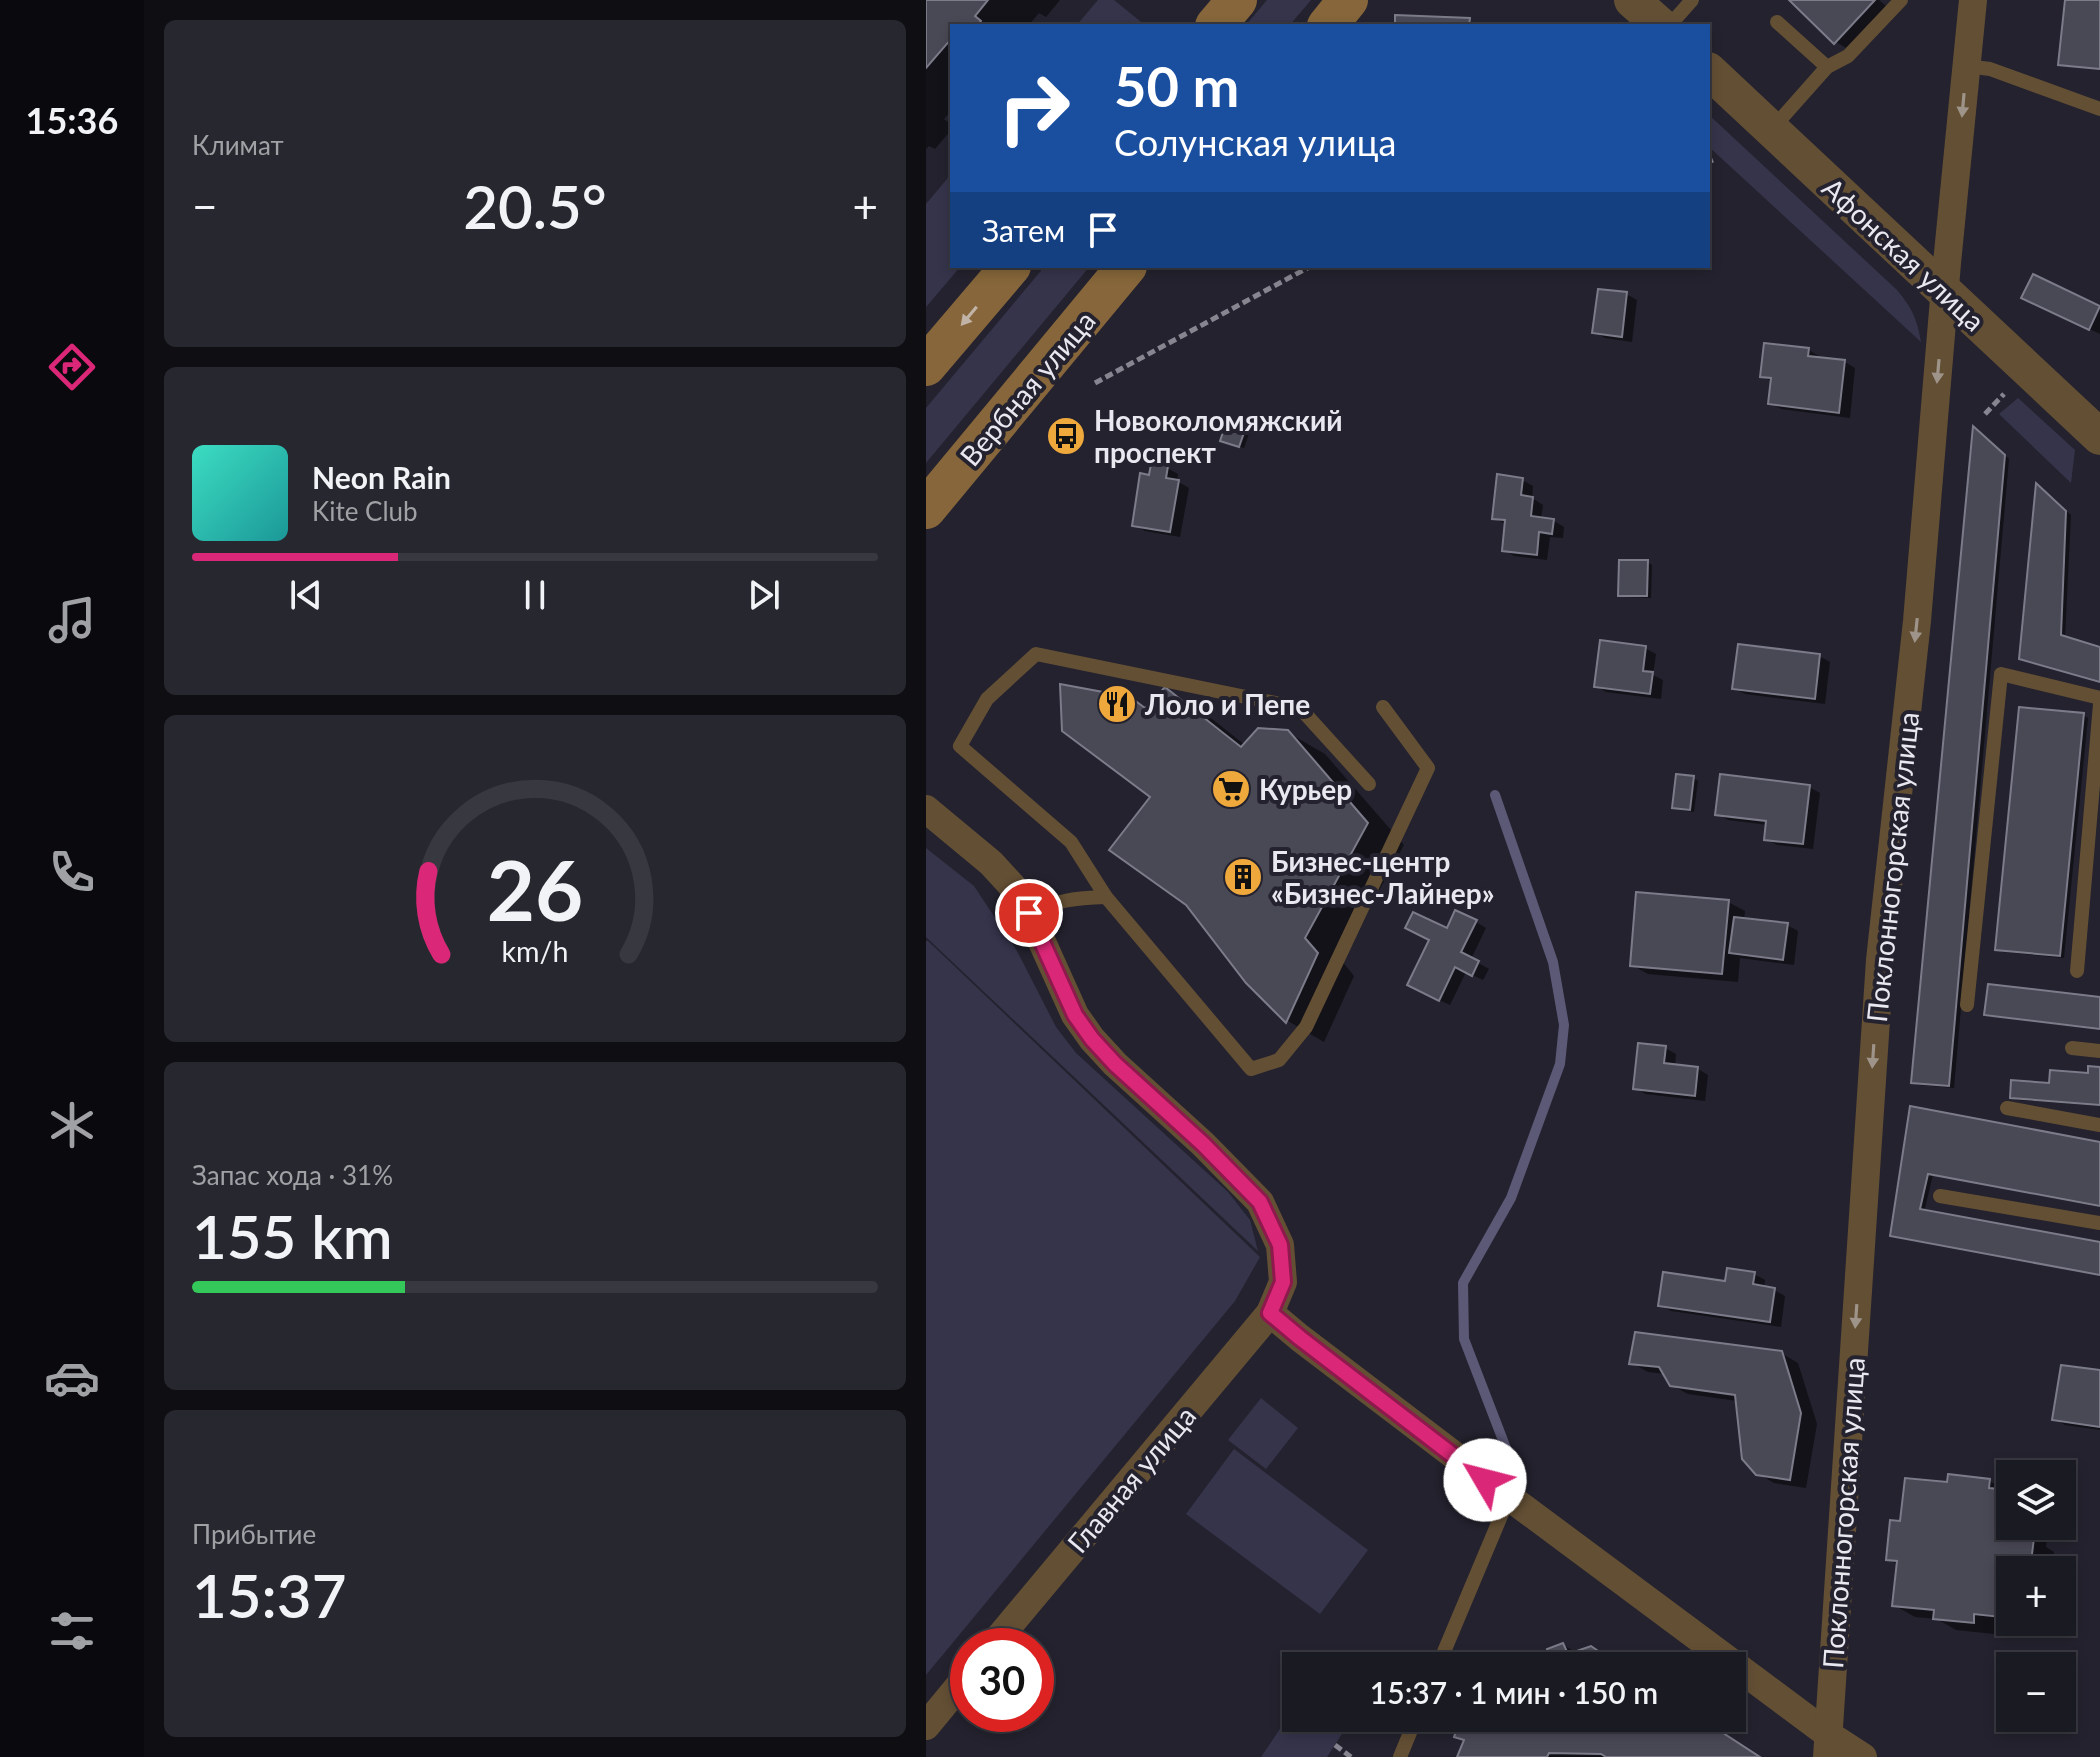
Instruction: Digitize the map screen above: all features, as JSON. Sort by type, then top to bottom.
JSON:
[{"type":"main road","points":[[1217,24],[1237,0]]},
{"type":"main road","points":[[1329,24],[1348,0]]},
{"type":"main road","points":[[926,366],[1009,268]]},
{"type":"main road","name":"Вербная улица","points":[[926,509],[1125,268]]},
{"type":"street","points":[[1632,0],[1659,24]]},
{"type":"street","name":"Поклонногорская улица","points":[[1828,1746],[1880,960],[1917,621],[1973,0]]},
{"type":"street","name":"Афонская улица","points":[[1710,72],[2100,437]]},
{"type":"street","points":[[926,809],[991,863],[1013,887],[1029,913],[1075,1015],[1092,1039],[1260,1202],[1280,1245],[1283,1282],[1270,1313],[1828,1746],[1863,1757]]},
{"type":"street","name":"Главная улица","points":[[1007,1628],[1270,1313]]},
{"type":"street","points":[[926,1726],[950,1697]]},
{"type":"lane","points":[[1671,24],[1692,0]]},
{"type":"lane","points":[[1771,130],[1827,67],[1848,56],[1901,0]]},
{"type":"lane","points":[[1777,22],[1827,67]]},
{"type":"lane","points":[[1966,66],[1990,69],[2100,109]]},
{"type":"lane","points":[[1369,784],[1300,708],[1036,654],[987,699],[960,746],[1071,842],[1106,897],[1251,1069],[1279,1060],[1306,1027],[1428,768],[1383,707]]},
{"type":"lane","points":[[1967,1005],[2001,674],[2100,701],[2077,971]]},
{"type":"lane","points":[[1029,913],[1072,898],[1106,897]]},
{"type":"lane","points":[[2072,1048],[2100,1051]]},
{"type":"lane","points":[[2007,1108],[2100,1125]]},
{"type":"lane","points":[[1940,1196],[2100,1223]]},
{"type":"lane","points":[[1444,1652],[1509,1497]]},
{"type":"lane","points":[[1400,1757],[1410,1732]]},
{"type":"path","points":[[1095,383],[1307,268]]},
{"type":"path","points":[[1985,414],[2011,387]]},
{"type":"path","points":[[1335,1745],[1351,1757]]},
{"type":"shaded area","points":[[1098,0],[1114,0],[1144,24],[1078,24]]},
{"type":"shaded area","points":[[1267,0],[1311,0],[1291,24],[1247,24]]},
{"type":"shaded area","points":[[1710,116],[1897,290],[1913,314],[1921,342],[1710,148]]},
{"type":"shaded area","points":[[950,175],[950,268],[959,268],[926,307],[926,204]]},
{"type":"shaded area","points":[[1043,268],[1088,268],[926,463],[926,408]]},
{"type":"shaded area","points":[[2018,398],[2075,450],[2071,483],[1999,414]]},
{"type":"shaded area","points":[[926,848],[974,886],[1017,951],[1056,1027],[1076,1053],[1228,1192],[1250,1220],[1258,1251],[926,937]]},
{"type":"shaded area","points":[[928,941],[1260,1257],[1235,1301],[965,1628],[950,1628],[950,1646],[926,1675]]},
{"type":"shaded area","points":[[1261,1398],[1298,1428],[1266,1469],[1228,1440]]},
{"type":"shaded area","points":[[1234,1449],[1368,1550],[1320,1614],[1186,1514]]},
{"type":"shaded area","points":[[1282,1726],[1282,1732],[1343,1732],[1327,1757],[1261,1757]]},
{"type":"building","points":[[926,0],[988,0],[975,16],[981,21],[979,24],[950,24],[950,40],[926,68]]},
{"type":"building","points":[[1789,0],[1875,0],[1834,44]]},
{"type":"building","points":[[2065,0],[2100,0],[2100,69],[2058,65]]},
{"type":"building","points":[[1395,15],[1470,18],[1469,24],[1395,24]]},
{"type":"building","points":[[2033,274],[2100,306],[2089,330],[2021,298]]},
{"type":"building","points":[[1598,289],[1627,292],[1622,337],[1592,333]]},
{"type":"building","points":[[1764,343],[1809,348],[1808,356],[1845,360],[1839,413],[1768,404],[1771,378],[1760,377]]},
{"type":"building","points":[[1228,417],[1247,424],[1239,447],[1220,441]]},
{"type":"building","points":[[1973,426],[2005,455],[1949,1086],[1911,1083]]},
{"type":"building","points":[[1151,464],[1168,466],[1166,478],[1179,480],[1170,532],[1132,526],[1140,473],[1149,475]]},
{"type":"building","points":[[1497,474],[1523,478],[1521,495],[1533,497],[1531,516],[1554,519],[1552,534],[1539,532],[1537,555],[1502,551],[1505,520],[1492,519]]},
{"type":"building","points":[[2036,483],[2066,511],[2061,635],[2100,647],[2100,682],[2019,659]]},
{"type":"building","points":[[1619,560],[1648,560],[1647,596],[1618,596]]},
{"type":"building","points":[[1600,640],[1646,646],[1643,671],[1653,672],[1650,694],[1594,687]]},
{"type":"building","points":[[1738,644],[1820,654],[1815,699],[1732,689]]},
{"type":"building","name":"Бизнес-центр «Бизнес-Лайнер»","points":[[1060,684],[1130,697],[1145,708],[1165,687],[1241,747],[1258,728],[1288,730],[1368,823],[1305,938],[1318,953],[1286,1023],[1246,983],[1186,905],[1109,850],[1150,797],[1062,731]]},
{"type":"building","points":[[2019,707],[2084,713],[2060,956],[1995,950]]},
{"type":"building","points":[[1676,774],[1694,776],[1690,810],[1672,808]]},
{"type":"building","points":[[1720,774],[1810,785],[1803,844],[1764,840],[1766,821],[1715,815]]},
{"type":"building","points":[[1636,892],[1729,900],[1722,974],[1630,966]]},
{"type":"building","points":[[1455,910],[1477,920],[1461,952],[1479,961],[1472,976],[1455,967],[1439,1001],[1407,985],[1429,940],[1405,928],[1413,912],[1447,928]]},
{"type":"building","points":[[1734,917],[1788,923],[1783,960],[1729,953]]},
{"type":"building","points":[[1988,984],[2100,997],[2100,1029],[1984,1015]]},
{"type":"building","points":[[1638,1043],[1666,1046],[1664,1063],[1698,1067],[1695,1096],[1633,1089]]},
{"type":"building","points":[[2088,1066],[2100,1067],[2100,1105],[2010,1098],[2011,1080],[2049,1083],[2050,1070],[2088,1073]]},
{"type":"building","points":[[1910,1106],[2100,1142],[2100,1206],[1928,1174],[1920,1209],[2100,1242],[2100,1275],[1890,1236]]},
{"type":"building","points":[[1727,1268],[1755,1272],[1753,1284],[1775,1288],[1770,1322],[1658,1306],[1663,1272],[1725,1281]]},
{"type":"building","points":[[1635,1332],[1782,1351],[1801,1413],[1790,1480],[1756,1475],[1742,1459],[1735,1395],[1670,1386],[1659,1367],[1629,1364]]},
{"type":"building","points":[[2061,1365],[2100,1370],[2100,1427],[2052,1420]]},
{"type":"building","points":[[1948,1474],[1990,1479],[1989,1488],[1996,1489],[1996,1540],[2034,1540],[2032,1556],[1996,1556],[1996,1616],[1974,1614],[1974,1623],[1933,1619],[1934,1610],[1892,1606],[1897,1561],[1886,1560],[1890,1520],[1900,1521],[1905,1478],[1947,1482]]},
{"type":"building","points":[[1563,1643],[1567,1652],[1548,1652],[1547,1649]]},
{"type":"building","points":[[1591,1646],[1600,1652],[1574,1652]]},
{"type":"building","points":[[1456,1732],[1722,1732],[1760,1757],[1606,1757],[1601,1754],[1549,1753],[1547,1757],[1457,1757],[1464,1740],[1454,1737]]},
{"type":"waterway","points":[[1495,795],[1553,962],[1564,1025],[1560,1064],[1511,1198],[1463,1283],[1464,1339],[1514,1469]]},
{"type":"place","name":"Новоколомяжский проспект","points":[[1066,436]]},
{"type":"place","name":"Лоло и Пепе","points":[[1117,704]]},
{"type":"place","name":"Курьер","points":[[1231,789]]},
{"type":"place","name":"Бизнес-центр «Бизнес-Лайнер»","points":[[1243,877]]},
{"type":"route","points":[[1029,913],[1075,1015],[1092,1039],[1260,1202],[1280,1245],[1283,1282],[1270,1313],[1485,1480]]}]
